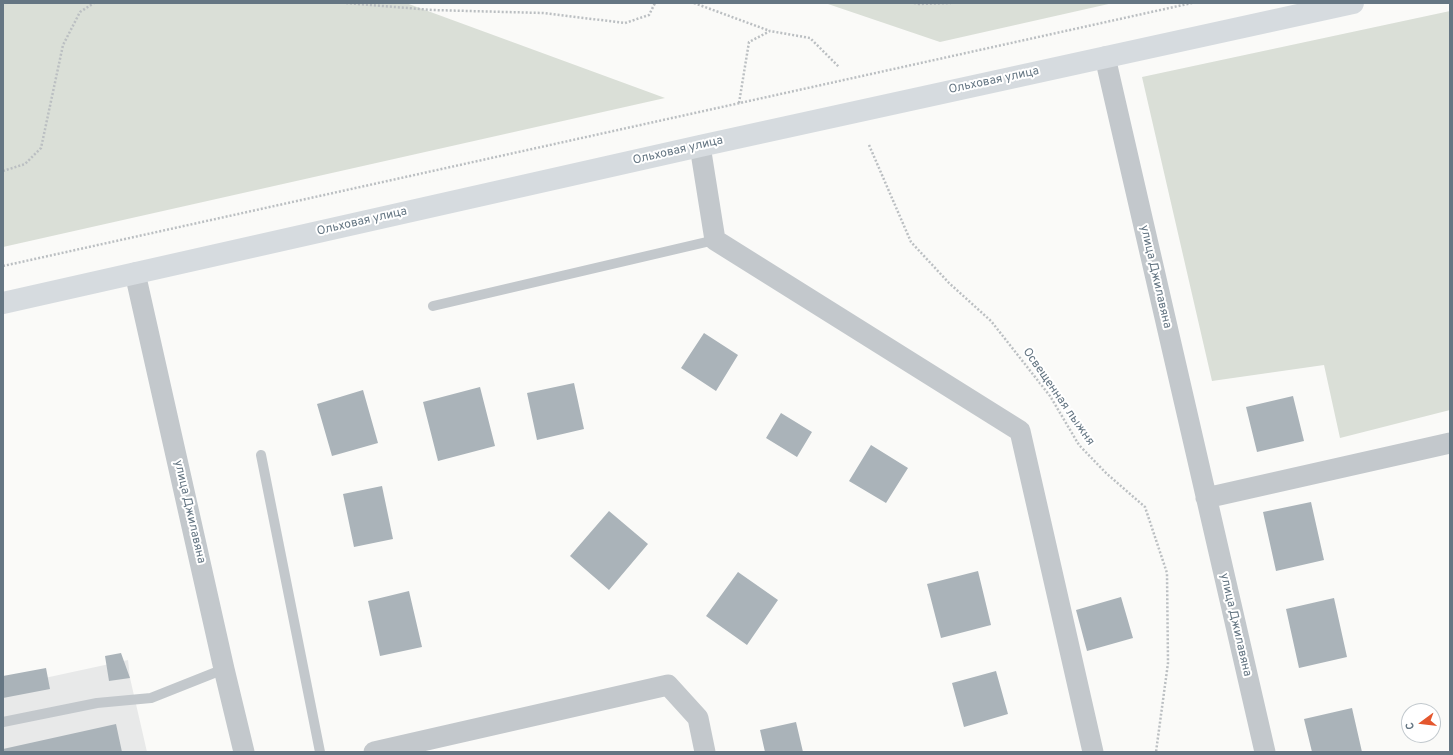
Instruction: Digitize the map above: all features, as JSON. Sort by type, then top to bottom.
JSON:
[{"type":"main road","name":"Ольховая улица","points":[[3,303],[700,146],[1353,3]]},
{"type":"street","name":"улица Джилавяна","points":[[1105,57],[1265,752]]},
{"type":"street","points":[[700,146],[715,240],[1020,431],[1093,752]]},
{"type":"street","name":"улица Джилавяна","points":[[135,273],[244,752]]},
{"type":"street","points":[[1206,498],[1450,443]]},
{"type":"street","points":[[374,752],[668,685],[698,718],[705,752]]},
{"type":"lane","points":[[433,306],[715,240]]},
{"type":"lane","points":[[261,455],[320,752]]},
{"type":"lane","points":[[3,722],[97,703],[151,698],[224,669]]},
{"type":"path","points":[[3,171],[25,164],[41,148],[63,45],[80,12],[94,3]]},
{"type":"path","points":[[346,3],[432,10],[543,13],[625,23],[649,15],[655,3]]},
{"type":"path","points":[[694,3],[770,32],[810,38],[838,67]]},
{"type":"path","points":[[914,3],[951,3]]},
{"type":"path","points":[[3,266],[1192,3]]},
{"type":"path","points":[[739,102],[749,42],[770,32]]},
{"type":"path","name":"Освещенная лыжня","points":[[869,145],[911,242],[949,283],[991,321],[1050,396],[1079,445],[1106,473],[1146,506],[1167,573],[1168,663],[1156,752]]},
{"type":"shaded area","points":[[3,3],[406,3],[665,98],[3,247]]},
{"type":"shaded area","points":[[825,3],[1113,3],[940,42]]},
{"type":"shaded area","points":[[1450,11],[1450,410],[1340,438],[1324,365],[1212,381],[1142,77]]},
{"type":"shaded area","points":[[128,660],[130,678],[147,752],[3,752],[3,687]]},
{"type":"building","points":[[704,333],[738,355],[716,391],[681,368]]},
{"type":"building","points":[[574,383],[584,429],[537,440],[527,393]]},
{"type":"building","points":[[480,387],[495,446],[438,461],[423,402]]},
{"type":"building","points":[[363,390],[378,443],[332,456],[317,404]]},
{"type":"building","points":[[1293,396],[1304,441],[1257,452],[1246,407]]},
{"type":"building","points":[[781,413],[812,432],[797,457],[766,438]]},
{"type":"building","points":[[871,445],[908,468],[886,503],[849,481]]},
{"type":"building","points":[[382,486],[393,539],[354,547],[343,494]]},
{"type":"building","points":[[1311,502],[1324,560],[1276,571],[1263,512]]},
{"type":"building","points":[[609,511],[648,544],[609,590],[570,556]]},
{"type":"building","points":[[978,571],[991,625],[941,638],[927,584]]},
{"type":"building","points":[[738,572],[778,600],[747,645],[706,616]]},
{"type":"building","points":[[409,591],[422,647],[380,656],[368,601]]},
{"type":"building","points":[[1121,597],[1133,638],[1087,651],[1076,610]]},
{"type":"building","points":[[1334,598],[1347,657],[1299,668],[1286,609]]},
{"type":"building","points":[[121,653],[130,678],[109,681],[105,656]]},
{"type":"building","points":[[46,668],[50,689],[3,698],[3,676]]},
{"type":"building","points":[[996,671],[1008,714],[964,727],[952,683]]},
{"type":"building","points":[[1352,708],[1362,752],[1312,752],[1304,719]]},
{"type":"building","points":[[796,722],[803,752],[765,752],[760,730]]},
{"type":"building","points":[[116,724],[122,752],[3,752],[3,749]]}]
